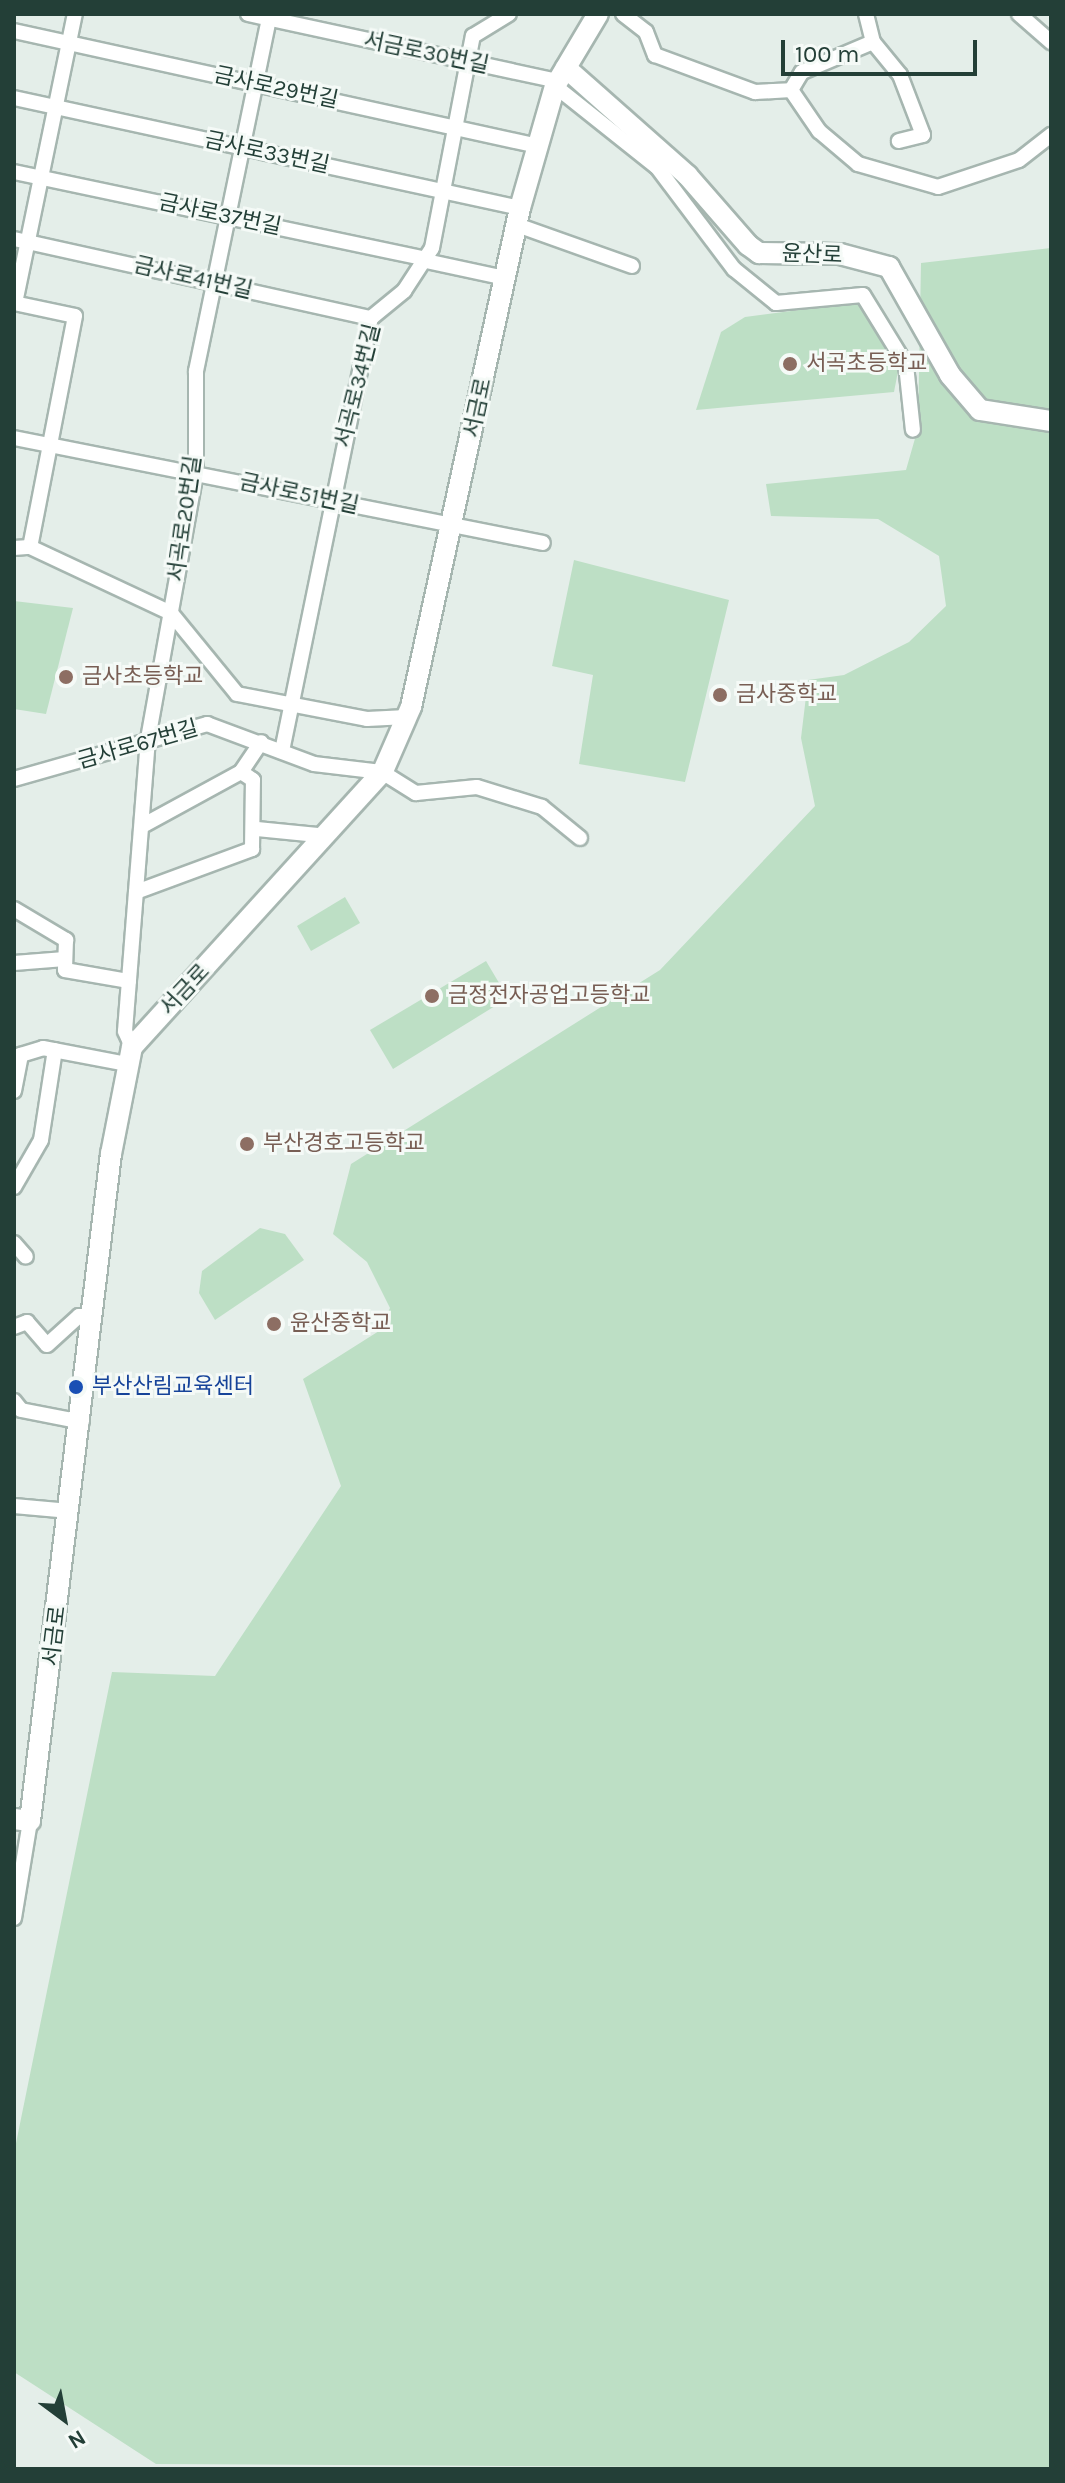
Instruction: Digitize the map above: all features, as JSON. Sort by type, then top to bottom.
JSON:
[{"type":"street","points":[[30,547],[75,316],[14,303],[21,240],[41,177],[75,14]]},
{"type":"street","name":"서금로30번길","points":[[248,14],[269,16],[469,62],[560,78]]},
{"type":"street","name":"서곡로34번길","points":[[282,751],[294,709],[332,501],[371,318],[426,260],[444,192],[473,36],[509,14]]},
{"type":"street","name":"서금로","points":[[22,1820],[70,1511],[129,1056],[382,772],[407,717],[453,525],[518,217],[560,78],[598,14]]},
{"type":"street","points":[[623,14],[646,32],[655,55],[733,88],[791,90]]},
{"type":"street","points":[[866,14],[873,42],[900,75],[923,135],[899,141]]},
{"type":"street","points":[[1019,14],[1051,42]]},
{"type":"street","name":"서곡로20번길","points":[[129,1056],[125,1031],[148,739],[196,472],[196,371],[269,16]]},
{"type":"street","name":"금사로29번길","points":[[14,31],[538,146]]},
{"type":"street","points":[[791,90],[802,72],[873,42]]},
{"type":"street","points":[[560,78],[657,167],[734,269],[776,303],[863,295],[906,365],[913,430]]},
{"type":"street","name":"윤산로","points":[[560,78],[687,175],[748,245],[759,253],[840,254],[889,267],[950,375],[980,410],[1051,421]]},
{"type":"street","points":[[791,90],[819,131],[858,164],[938,187],[1019,160],[1050,138]]},
{"type":"street","name":"금사로33번길","points":[[14,98],[444,192],[518,217]]},
{"type":"street","name":"금사로37번길","points":[[14,172],[505,278]]},
{"type":"street","points":[[518,217],[632,266]]},
{"type":"street","name":"금사로41번길","points":[[21,240],[371,318]]},
{"type":"street","name":"금사로51번길","points":[[14,438],[543,543]]},
{"type":"street","points":[[14,548],[30,547],[171,613],[237,694],[294,709],[407,717]]},
{"type":"street","name":"금사로67번길","points":[[14,779],[105,758],[148,739],[207,724],[314,764],[382,772]]},
{"type":"street","points":[[142,826],[241,772],[261,742]]},
{"type":"street","points":[[136,892],[252,849],[257,829],[253,780],[241,772]]},
{"type":"street","points":[[382,772],[416,793],[477,787],[542,807],[580,838]]},
{"type":"street","points":[[257,829],[328,836]]},
{"type":"street","points":[[14,909],[66,940],[65,965]]},
{"type":"street","points":[[14,963],[65,965],[129,981]]},
{"type":"street","points":[[14,1091],[17,1056],[55,1050],[129,1056]]},
{"type":"street","points":[[14,1187],[41,1140],[55,1050]]},
{"type":"street","points":[[14,1243],[26,1257]]},
{"type":"street","points":[[14,1327],[27,1322],[47,1345],[79,1316],[93,1316]]},
{"type":"street","points":[[14,1401],[21,1410],[82,1422]]},
{"type":"street","points":[[14,1506],[70,1511]]},
{"type":"street","points":[[14,1918],[22,1820]]},
{"type":"green space","points":[[1051,248],[1051,2469],[156,2464],[14,2372],[14,2153],[112,1672],[215,1676],[341,1486],[303,1379],[379,1331],[390,1308],[367,1262],[333,1234],[351,1164],[660,970],[815,806],[801,738],[808,680],[844,675],[909,642],[946,606],[939,556],[878,519],[771,516],[766,484],[906,470],[918,428],[921,263]]},
{"type":"green space","points":[[861,302],[899,366],[894,392],[696,410],[721,332],[745,317]]},
{"type":"green space","points":[[574,560],[729,600],[685,782],[579,764],[593,675],[552,666]]},
{"type":"green space","points":[[14,601],[73,608],[46,714],[14,709]]},
{"type":"green space","points":[[345,897],[360,923],[311,951],[297,926]]},
{"type":"green space","points":[[486,961],[508,998],[393,1069],[370,1030]]},
{"type":"green space","points":[[260,1228],[285,1234],[304,1260],[215,1320],[199,1293],[202,1271]]},
{"type":"place","name":"서곡초등학교","points":[[790,364]]},
{"type":"place","name":"금사초등학교","points":[[66,677]]},
{"type":"place","name":"금사중학교","points":[[720,695]]},
{"type":"place","name":"금정전자공업고등학교","points":[[432,996]]},
{"type":"place","name":"부산경호고등학교","points":[[247,1144]]},
{"type":"place","name":"윤산중학교","points":[[274,1324]]},
{"type":"place","name":"부산산림교육센터","points":[[76,1387]]}]
